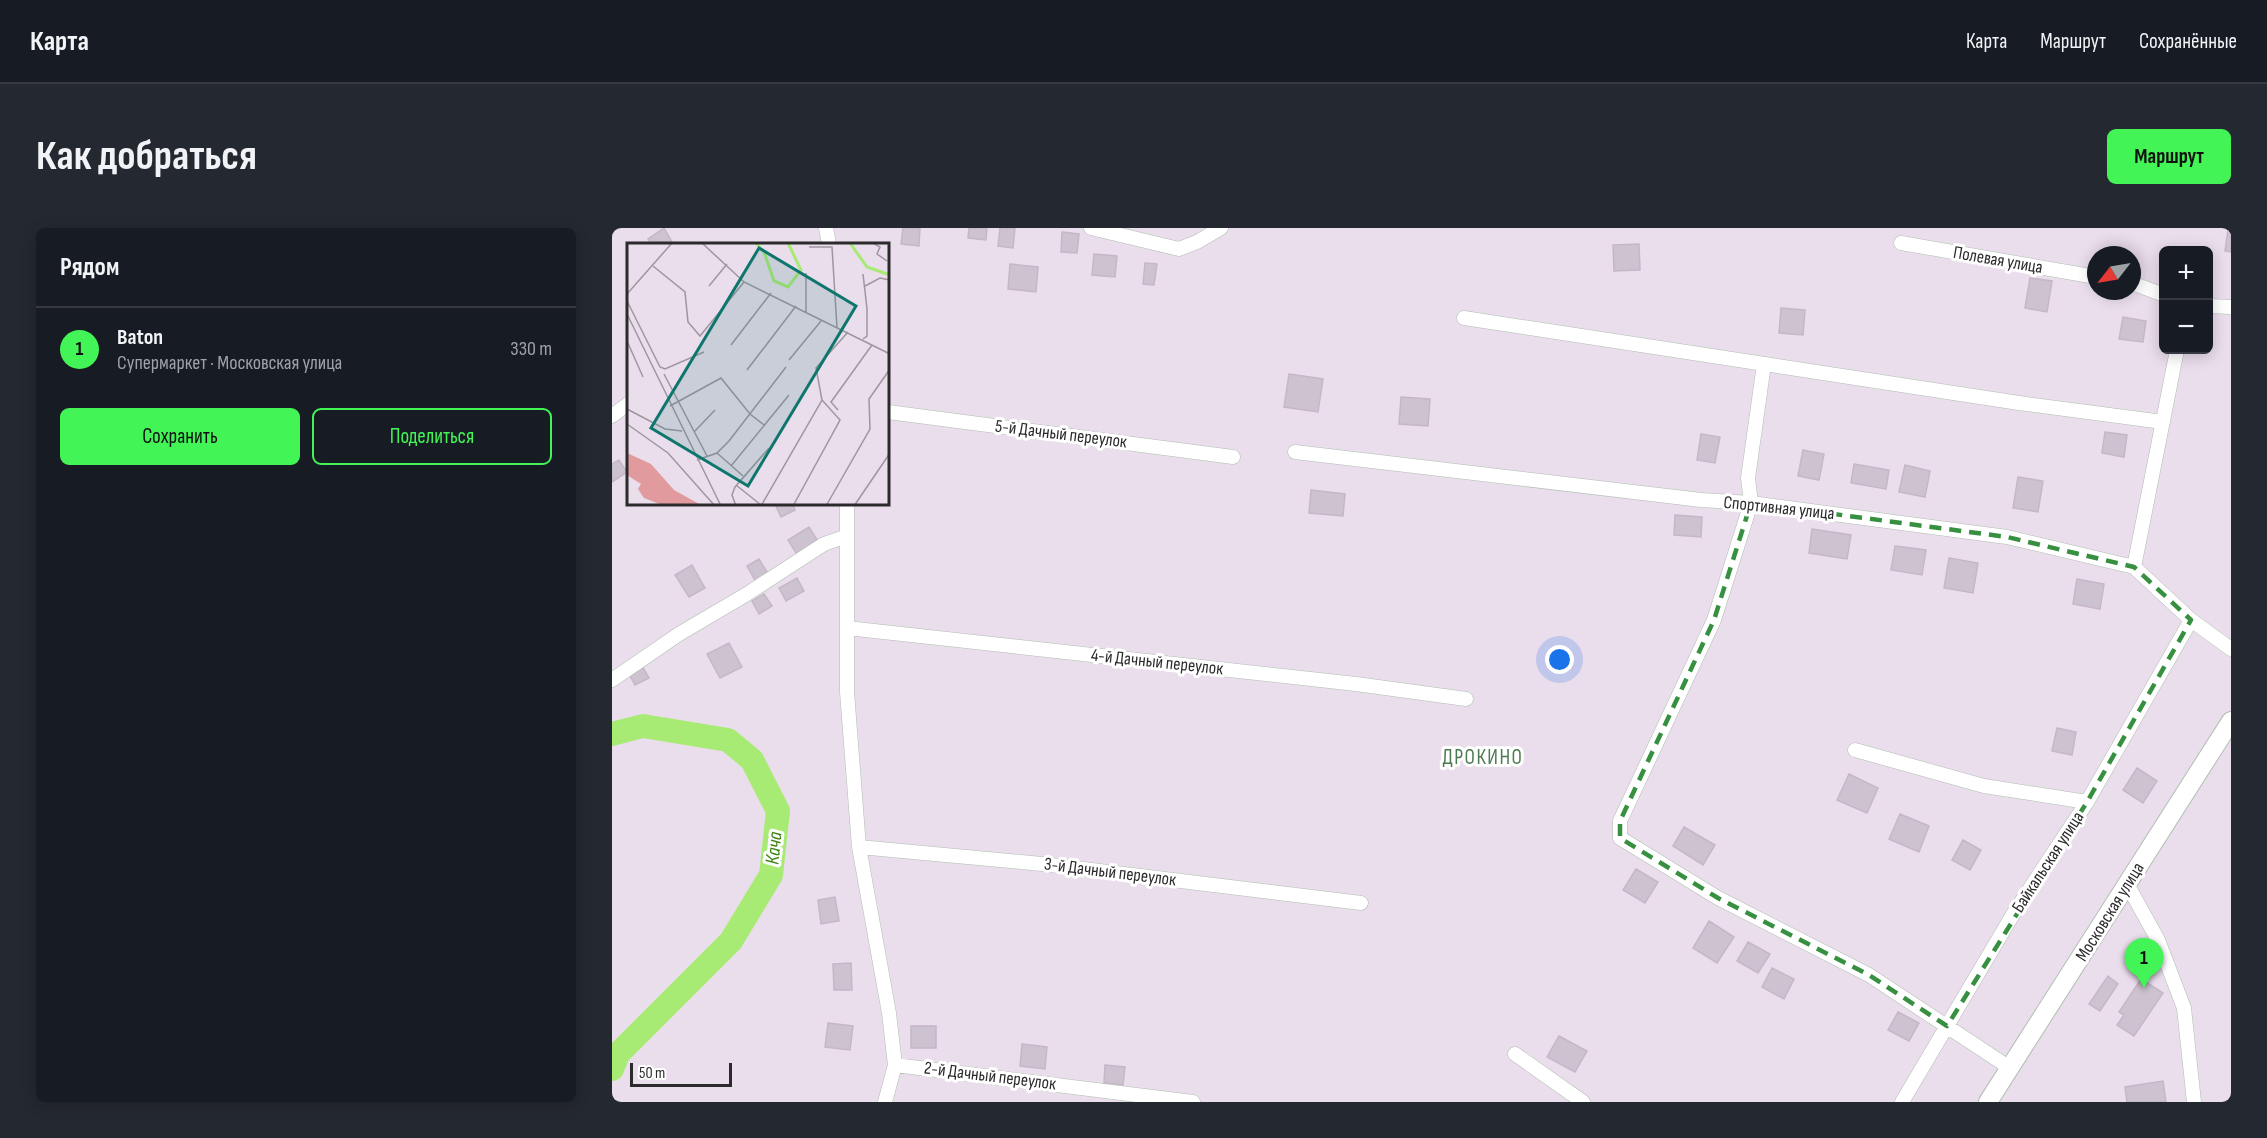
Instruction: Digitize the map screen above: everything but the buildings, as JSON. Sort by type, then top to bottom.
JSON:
[{"type":"street","points":[[826,228],[829,243]]},
{"type":"street","points":[[1091,228],[1179,249],[1221,228]]},
{"type":"street","name":"Полевая улица","points":[[1901,243],[2087,275]]},
{"type":"street","points":[[2141,286],[2159,293]]},
{"type":"street","points":[[2213,306],[2231,307]]},
{"type":"street","points":[[1464,318],[2019,403],[2163,422]]},
{"type":"street","points":[[2134,567],[2176,354]]},
{"type":"street","points":[[1764,364],[1748,478],[1751,503],[1714,620],[1620,821],[1620,838],[1718,898],[1869,975],[2010,1068]]},
{"type":"street","points":[[612,416],[627,405]]},
{"type":"street","name":"5-й Дачный переулок","points":[[890,412],[1233,457]]},
{"type":"street","name":"Спортивная улица","points":[[1295,452],[1701,500],[1751,503],[2007,537],[2134,567],[2191,620],[2231,649]]},
{"type":"street","points":[[848,506],[847,692],[859,847],[889,1013],[895,1065],[885,1102]]},
{"type":"street","points":[[612,680],[679,633],[747,594],[824,544],[847,537]]},
{"type":"street","name":"Байкальская улица","points":[[1902,1102],[2015,911],[2086,802],[2191,620]]},
{"type":"street","name":"4-й Дачный переулок","points":[[847,628],[1356,684],[1466,699]]},
{"type":"street","name":"Московская улица","points":[[1988,1102],[2231,721]]},
{"type":"street","points":[[1856,750],[1984,786],[2086,802]]},
{"type":"street","name":"3-й Дачный переулок","points":[[859,847],[1042,864],[1361,903]]},
{"type":"street","points":[[2127,884],[2158,940],[2184,1008],[2193,1102]]},
{"type":"street","points":[[1515,1054],[1583,1102]]},
{"type":"street","name":"2-й Дачный переулок","points":[[895,1065],[1193,1102]]},
{"type":"highlighted area","points":[[1751,503],[2007,537],[2134,567],[2191,620],[2087,802],[1947,1026],[1869,975],[1718,898],[1620,838],[1620,821],[1714,620]]},
{"type":"waterway","name":"Кача","points":[[612,734],[643,726],[728,740],[752,760],[778,811],[771,875],[731,941],[618,1054],[612,1069]]},
{"type":"place","name":"Baton","points":[[2144,988]]},
{"type":"district","name":"ДРОКИНО","points":[[1483,757]]}]
